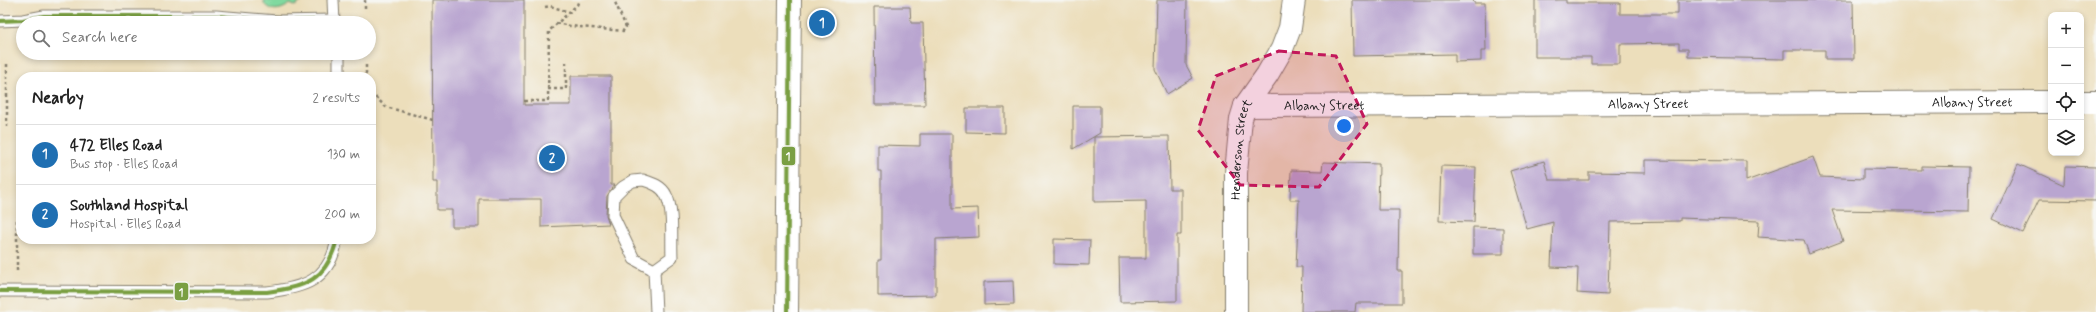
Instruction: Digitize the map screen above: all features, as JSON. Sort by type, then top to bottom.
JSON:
[{"type":"street","points":[[787,312],[790,0]]},
{"type":"street","name":"Henderson Street","points":[[1236,312],[1236,173],[1240,119],[1245,106],[1267,75],[1282,49],[1290,28],[1294,0]]},
{"type":"street","name":"Albany Street","points":[[1245,106],[2048,102]]},
{"type":"street","points":[[2084,102],[2096,102]]},
{"type":"lane","points":[[333,0],[333,16]]},
{"type":"lane","points":[[44,16],[216,16]]},
{"type":"lane","points":[[0,21],[16,20]]},
{"type":"lane","points":[[339,60],[339,72]]},
{"type":"lane","points":[[643,180],[656,184],[666,194],[670,207],[672,257],[654,270],[634,259],[613,215],[614,196],[623,187],[633,181],[643,180]]},
{"type":"lane","points":[[0,290],[267,292],[294,289],[314,280],[327,265],[335,249],[336,244]]},
{"type":"lane","points":[[654,270],[656,312]]},
{"type":"path","points":[[365,0],[365,8]]},
{"type":"path","points":[[524,101],[548,101],[548,35],[550,27],[577,5],[579,0]]},
{"type":"path","points":[[555,23],[623,32],[626,27],[614,0]]},
{"type":"path","points":[[545,7],[550,6],[569,12]]},
{"type":"path","points":[[548,89],[566,89],[566,59]]},
{"type":"path","points":[[7,64],[7,127]]},
{"type":"path","points":[[366,65],[366,72]]},
{"type":"path","points":[[376,98],[386,107],[433,120]]},
{"type":"path","points":[[17,244],[17,277]]},
{"type":"highlighted area","points":[[1279,51],[1336,56],[1367,124],[1319,187],[1240,185],[1198,130],[1216,76]]},
{"type":"green space","points":[[264,0],[304,0],[295,6],[290,4],[284,8],[274,10],[270,9],[264,4]]},
{"type":"building","points":[[432,0],[524,0],[524,105],[571,105],[571,76],[611,76],[611,185],[615,185],[607,196],[606,215],[609,224],[541,227],[541,199],[479,199],[479,227],[452,227],[452,210],[437,210],[437,182],[433,182]]},
{"type":"building","points":[[1157,0],[1187,0],[1186,65],[1193,78],[1167,94],[1155,69]]},
{"type":"building","points":[[1352,0],[1473,0],[1474,3],[1485,3],[1486,51],[1481,51],[1481,61],[1455,62],[1455,54],[1353,56]]},
{"type":"building","points":[[1535,0],[1566,0],[1566,3],[1620,3],[1620,14],[1678,14],[1678,0],[1853,0],[1854,59],[1825,59],[1825,50],[1784,50],[1784,59],[1688,57],[1688,49],[1679,49],[1679,43],[1620,44],[1620,64],[1591,64],[1591,57],[1535,57]]},
{"type":"building","points":[[874,7],[910,7],[911,23],[923,23],[925,105],[875,105]]},
{"type":"building","points":[[1073,106],[1100,106],[1100,133],[1073,149]]},
{"type":"building","points":[[966,108],[1005,108],[1005,133],[966,132]]},
{"type":"building","points":[[920,134],[952,134],[952,209],[978,208],[979,237],[936,239],[936,295],[878,296],[878,260],[881,260],[881,171],[878,171],[878,145],[920,146]]},
{"type":"building","points":[[1169,136],[1170,189],[1181,189],[1181,235],[1177,235],[1177,301],[1120,302],[1119,258],[1146,258],[1146,201],[1094,202],[1094,137]]},
{"type":"building","points":[[1813,157],[1820,177],[1863,179],[1863,169],[1922,170],[1922,166],[1969,167],[1968,212],[1832,210],[1843,241],[1809,254],[1804,240],[1758,237],[1759,221],[1680,218],[1680,221],[1610,222],[1608,295],[1577,293],[1578,268],[1551,267],[1553,222],[1527,229],[1510,171],[1544,161],[1549,180],[1589,180],[1589,172],[1645,173],[1645,160],[1746,161],[1746,181]]},
{"type":"building","points":[[1323,162],[1379,164],[1378,210],[1399,210],[1398,271],[1402,271],[1402,303],[1356,303],[1355,312],[1301,312],[1302,267],[1296,267],[1299,200],[1290,200],[1291,170],[1322,171]]},
{"type":"building","points":[[2018,164],[2064,185],[2065,166],[2096,167],[2096,201],[2039,200],[2023,233],[1993,219]]},
{"type":"building","points":[[1441,166],[1476,167],[1474,222],[1439,221]]},
{"type":"building","points":[[1473,227],[1503,228],[1503,254],[1473,254]]},
{"type":"building","points":[[1054,239],[1090,240],[1089,265],[1054,264]]},
{"type":"building","points":[[1013,281],[1014,304],[984,305],[984,282]]},
{"type":"transit line","name":"1","points":[[787,312],[790,0]]},
{"type":"transit line","name":"1","points":[[44,16],[216,16]]},
{"type":"transit line","name":"1","points":[[0,21],[16,20]]},
{"type":"transit line","name":"1","points":[[0,291],[267,292],[304,284],[313,279],[327,264],[336,244]]},
{"type":"place","name":"472 Elles Road","points":[[822,23]]},
{"type":"place","name":"Southland Hospital","points":[[552,158]]}]
